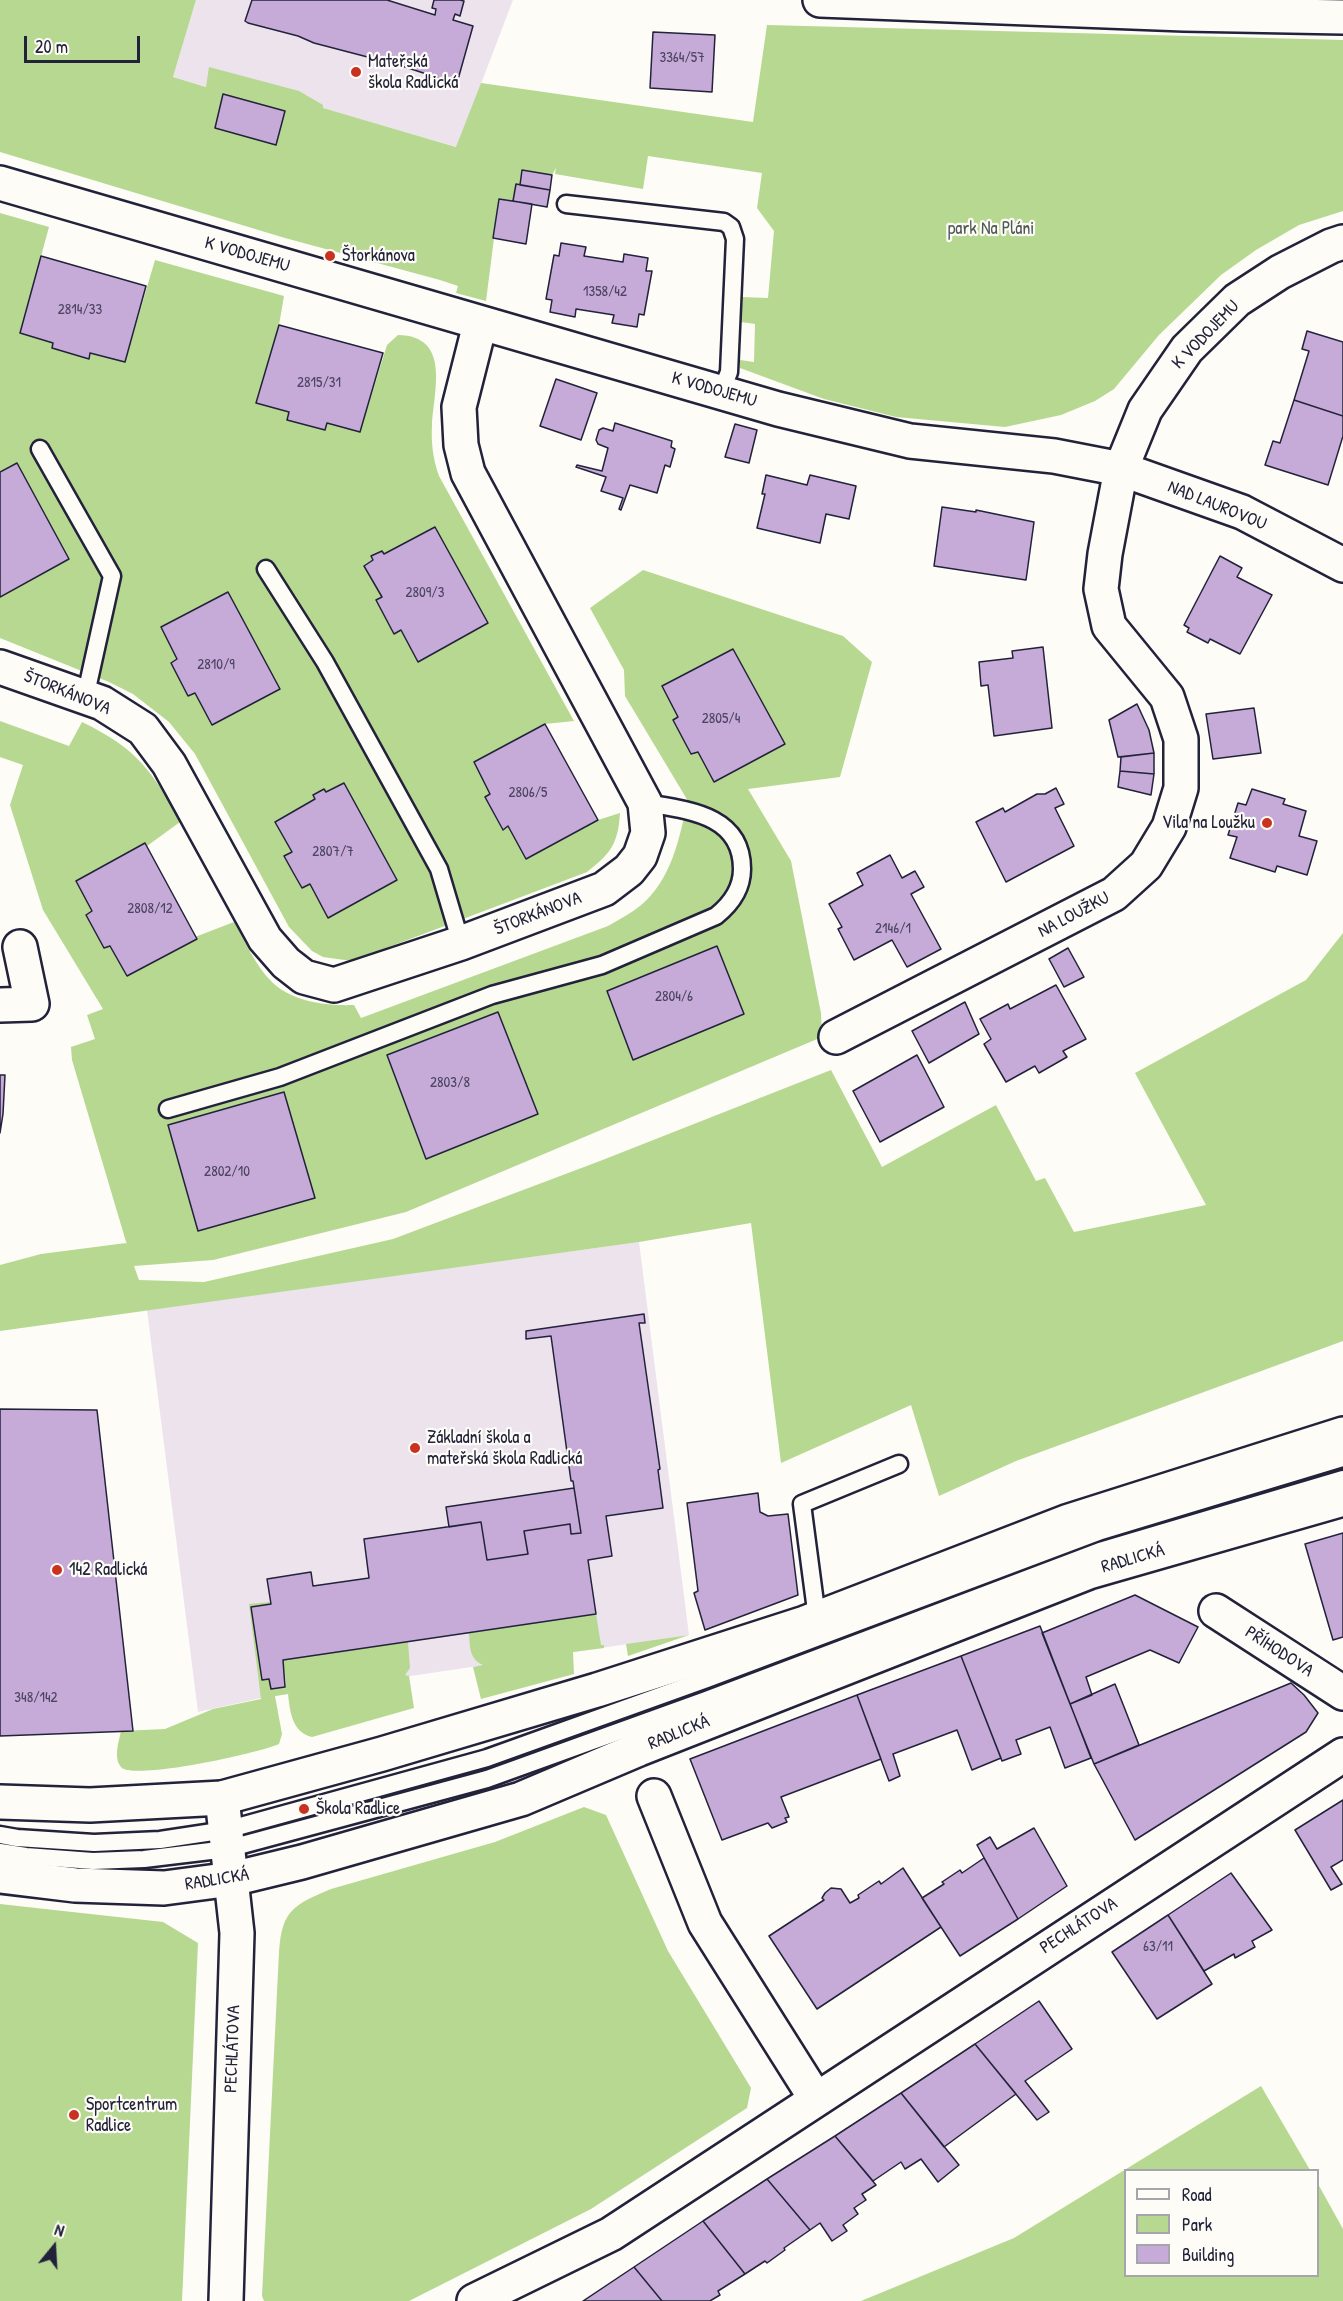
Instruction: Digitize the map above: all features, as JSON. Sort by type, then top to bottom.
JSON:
[{"type":"street","points":[[820,0],[1184,14],[1343,17]]},
{"type":"street","name":"K VODOJEMU","points":[[0,183],[480,324],[606,357],[721,392],[910,441],[1054,456],[1121,469],[1145,410],[1187,349],[1237,300],[1280,272],[1343,242]]},
{"type":"street","name":"ŠTORKÁNOVA","points":[[0,667],[102,703],[143,729],[169,764],[265,939],[286,963],[304,977],[334,985],[461,943],[604,890],[629,870],[640,856],[648,833],[645,803],[468,472],[461,445],[459,406],[480,324]]},
{"type":"street","name":"NAD LAUROVOU","points":[[1121,469],[1242,512],[1343,565]]},
{"type":"street","name":"NA LOUŽKU","points":[[836,1037],[1114,894],[1146,866],[1169,827],[1181,788],[1181,739],[1167,697],[1109,626],[1101,589],[1105,554],[1121,469]]},
{"type":"street","points":[[0,1005],[32,1004],[20,947]]},
{"type":"street","points":[[0,1802],[90,1805],[222,1798],[382,1754],[597,1690],[817,1618],[1069,1521],[1343,1434]]},
{"type":"street","name":"RADLICKÁ","points":[[0,1876],[75,1886],[164,1888],[228,1853],[302,1862],[521,1799],[639,1749],[1089,1572],[1343,1498]]},
{"type":"street","name":"PŘÍHODOVA","points":[[1216,1611],[1343,1693]]},
{"type":"street","name":"PECHLÁTOVA","points":[[474,2301],[611,2234],[1343,1755]]},
{"type":"street","points":[[654,1796],[705,1923],[816,2099]]},
{"type":"street","name":"PECHLÁTOVA","points":[[222,1798],[237,1933],[226,2301]]},
{"type":"lane","points":[[566,204],[724,222],[731,227],[735,239],[729,372],[721,392]]},
{"type":"lane","points":[[40,449],[112,576],[85,698]]},
{"type":"lane","points":[[266,569],[325,662],[439,870],[461,943]]},
{"type":"lane","points":[[168,1109],[280,1077],[492,995],[602,965],[716,916],[728,906],[736,894],[742,875],[742,858],[738,844],[726,827],[709,817],[686,810],[645,803]]},
{"type":"lane","points":[[0,1834],[17,1838],[94,1843],[160,1840],[228,1853],[707,1679],[1101,1530],[1343,1458]]},
{"type":"lane","points":[[817,1618],[802,1504],[899,1464]]},
{"type":"lane","points":[[0,1852],[93,1861],[228,1853],[487,1779],[706,1700],[1100,1551],[1343,1479]]},
{"type":"shaded area","name":"Mateřská škola Radlická","points":[[196,0],[513,0],[457,147],[322,108],[207,87],[173,77]]},
{"type":"shaded area","name":"Základní škola a mateřská škola Radlická","points":[[639,1242],[689,1635],[261,1698],[198,1712],[147,1310]]},
{"type":"green space","name":"park Na Pláni","points":[[0,0],[196,0],[173,77],[206,87],[209,67],[299,91],[323,105],[323,108],[456,147],[481,83],[753,122],[767,25],[1343,40],[1343,211],[1299,225],[1256,250],[1221,275],[1159,335],[1114,389],[1095,401],[1061,415],[1005,427],[896,417],[824,399],[740,368],[740,360],[754,362],[755,324],[741,322],[741,297],[768,298],[774,231],[757,208],[762,173],[648,156],[643,189],[555,174],[556,168],[552,175],[522,170],[520,185],[516,184],[513,201],[499,199],[486,301],[456,293],[458,286],[440,280],[285,238],[0,152]],"holes":[[[224,95],[285,111],[276,145],[215,128]]]},
{"type":"green space","points":[[0,213],[49,227],[20,333],[53,343],[52,348],[88,359],[90,353],[125,362],[155,260],[284,296],[279,325],[256,403],[289,412],[288,420],[324,430],[327,423],[360,432],[387,345],[398,335],[415,338],[426,345],[433,355],[436,367],[432,438],[439,476],[574,721],[545,724],[474,762],[490,794],[485,797],[502,830],[508,826],[526,859],[598,820],[620,813],[612,847],[587,872],[352,961],[323,957],[312,951],[289,927],[195,754],[169,722],[133,694],[109,682],[0,638],[0,597],[69,559],[17,463],[0,472]],"holes":[[[435,527],[488,623],[418,661],[401,630],[394,633],[376,600],[382,597],[364,566],[373,560],[372,556],[382,551],[384,554]],[[228,593],[280,689],[212,725],[195,693],[188,696],[171,663],[177,659],[161,627]],[[344,783],[397,880],[328,917],[310,884],[302,888],[294,874],[292,852],[275,821],[315,799],[313,794],[323,789],[326,792]]]},
{"type":"green space","points":[[643,570],[843,636],[872,662],[840,777],[748,789],[791,861],[821,1013],[822,1037],[406,1212],[213,1260],[134,1266],[139,1280],[204,1282],[393,1239],[831,1070],[882,1167],[996,1105],[1036,1181],[1045,1178],[1074,1232],[1206,1205],[1135,1073],[1306,980],[1343,933],[1343,1341],[1016,1461],[939,1496],[911,1405],[781,1463],[751,1223],[639,1242],[0,1331],[0,1265],[41,1254],[126,1243],[127,1245],[72,1060],[71,1047],[95,1039],[87,1015],[103,1009],[43,910],[10,805],[23,765],[0,757],[0,721],[69,746],[82,722],[101,732],[141,762],[151,774],[180,822],[147,846],[145,844],[76,881],[92,911],[87,915],[104,948],[110,946],[127,976],[196,939],[195,937],[234,922],[260,968],[279,988],[310,1001],[332,1005],[354,1005],[361,1018],[608,926],[640,906],[660,884],[673,858],[688,801],[625,696],[624,670],[590,608]],"holes":[[[733,649],[785,744],[714,782],[698,752],[690,754],[674,720],[678,717],[662,686]],[[717,946],[744,1014],[633,1060],[607,991]],[[498,1012],[538,1114],[426,1158],[387,1055]],[[284,1092],[315,1198],[198,1231],[168,1125]]]},
{"type":"green space","points":[[271,1602],[263,1680],[270,1679],[272,1689],[285,1687],[283,1660],[408,1642],[410,1668],[405,1675],[409,1676],[414,1708],[312,1737],[300,1731],[296,1726],[291,1714],[288,1694],[275,1696],[282,1734],[279,1744],[223,1759],[171,1768],[148,1771],[121,1767],[117,1754],[121,1731],[165,1729],[213,1709],[261,1699],[249,1604]]},
{"type":"green space","points":[[596,1614],[601,1645],[604,1645],[604,1648],[573,1652],[574,1674],[481,1699],[473,1667],[483,1665],[473,1656],[469,1633]]},
{"type":"green space","points":[[689,1635],[628,1656],[626,1644]]},
{"type":"green space","points":[[584,1807],[606,1815],[668,1951],[751,2088],[747,2108],[591,2209],[409,2301],[264,2301],[262,2296],[279,1952],[283,1926],[287,1917],[299,1905],[331,1889],[495,1842]]},
{"type":"green space","name":"Sportcentrum Radlice","points":[[0,1904],[163,1922],[198,1943],[182,2301],[0,2301]]},
{"type":"green space","points":[[1261,2086],[1309,2169],[1126,2169]]},
{"type":"green space","points":[[1124,2170],[1124,2277],[1319,2277],[1319,2186],[1343,2229],[1343,2301],[861,2301],[1014,2238]]},
{"type":"building","points":[[252,0],[387,0],[435,15],[436,9],[432,8],[434,0],[460,0],[464,1],[460,16],[455,14],[453,20],[473,26],[457,83],[454,83],[248,23],[245,21]]},
{"type":"building","points":[[653,32],[715,35],[712,92],[650,88]]},
{"type":"building","points":[[223,94],[285,111],[276,145],[215,128]]},
{"type":"building","points":[[522,170],[552,175],[550,190],[520,185]]},
{"type":"building","points":[[516,184],[550,190],[547,207],[513,201]]},
{"type":"building","points":[[499,199],[532,204],[526,244],[493,238]]},
{"type":"building","points":[[561,243],[586,247],[584,256],[623,262],[624,254],[648,258],[646,271],[652,271],[644,315],[639,314],[637,327],[612,323],[614,315],[576,309],[575,317],[550,312],[552,300],[546,299],[554,255],[559,256]]},
{"type":"building","points":[[41,256],[146,286],[125,362],[90,353],[89,359],[52,348],[53,343],[20,333]]},
{"type":"building","points":[[279,325],[383,353],[360,432],[327,423],[325,430],[287,420],[289,412],[256,403]]},
{"type":"building","points":[[1307,331],[1343,342],[1343,416],[1294,400],[1309,351],[1302,349]]},
{"type":"building","points":[[556,379],[597,393],[581,440],[540,426]]},
{"type":"building","points":[[1294,400],[1343,416],[1343,436],[1328,485],[1265,465],[1273,441],[1280,443]]},
{"type":"building","points":[[615,423],[672,441],[671,447],[675,449],[670,467],[665,465],[657,493],[630,485],[621,510],[619,509],[623,498],[601,491],[606,477],[576,467],[577,465],[602,471],[608,448],[598,444],[596,440],[599,430],[603,428],[613,431]]},
{"type":"building","points":[[735,424],[757,430],[749,463],[725,457]]},
{"type":"building","points":[[17,463],[69,559],[0,597],[0,472]]},
{"type":"building","points":[[766,475],[807,485],[810,475],[856,486],[849,519],[826,514],[820,543],[757,528],[765,494],[762,494]]},
{"type":"building","points":[[942,507],[976,512],[976,510],[1034,522],[1026,580],[934,566]]},
{"type":"building","points":[[435,527],[488,623],[418,662],[401,630],[394,634],[376,600],[382,597],[364,566],[373,560],[371,556],[382,551],[384,554]]},
{"type":"building","points":[[1220,556],[1242,568],[1237,577],[1272,595],[1240,654],[1210,639],[1208,643],[1187,632],[1189,628],[1184,625]]},
{"type":"building","points":[[228,592],[280,689],[212,725],[195,693],[188,696],[171,663],[177,659],[161,627]]},
{"type":"building","points":[[1043,647],[1052,728],[994,736],[988,685],[981,686],[979,662],[1013,658],[1012,651]]},
{"type":"building","points":[[733,649],[785,744],[714,782],[698,752],[691,754],[673,720],[678,717],[662,686]]},
{"type":"building","points":[[1137,704],[1149,730],[1154,753],[1118,757],[1109,720]]},
{"type":"building","points":[[1254,708],[1261,753],[1213,759],[1206,714]]},
{"type":"building","points":[[545,724],[598,820],[526,859],[508,826],[503,830],[485,797],[490,794],[474,762]]},
{"type":"building","points":[[1154,753],[1154,774],[1120,771],[1121,757]]},
{"type":"building","points":[[1120,771],[1154,774],[1151,795],[1118,787]]},
{"type":"building","points":[[344,783],[397,880],[328,918],[310,884],[302,888],[284,856],[292,852],[275,822],[315,799],[313,795],[324,789],[326,792]]},
{"type":"building","points":[[1056,788],[1064,804],[1055,808],[1074,846],[1006,882],[976,822],[1003,808],[1005,812],[1037,794],[1045,794]]},
{"type":"building","name":"Vila na Loužku","points":[[1252,789],[1285,799],[1283,804],[1306,811],[1299,836],[1317,841],[1307,875],[1277,866],[1275,872],[1230,858],[1237,837],[1228,835],[1238,803],[1246,805]]},
{"type":"building","points":[[145,843],[197,939],[127,976],[110,946],[104,948],[86,915],[92,911],[76,881]]},
{"type":"building","points":[[890,855],[902,878],[915,871],[924,887],[911,894],[941,949],[907,967],[892,940],[854,960],[838,929],[842,927],[829,904],[863,885],[857,873]]},
{"type":"building","points":[[717,946],[744,1014],[633,1060],[607,991]]},
{"type":"building","points":[[1068,948],[1084,977],[1064,987],[1049,959]]},
{"type":"building","points":[[1056,985],[1086,1039],[1063,1051],[1067,1057],[1039,1073],[1035,1066],[1006,1082],[984,1044],[991,1039],[980,1019],[1008,1004],[1010,1009]]},
{"type":"building","points":[[965,1002],[979,1034],[929,1063],[912,1031]]},
{"type":"building","points":[[498,1012],[538,1114],[426,1159],[387,1055]]},
{"type":"building","points":[[917,1055],[944,1107],[880,1142],[853,1091]]},
{"type":"building","points":[[0,1075],[5,1075],[0,1133]]},
{"type":"building","points":[[284,1092],[315,1198],[198,1231],[168,1125]]},
{"type":"building","points":[[644,1314],[645,1323],[639,1323],[660,1469],[658,1470],[663,1508],[606,1516],[612,1556],[588,1560],[596,1614],[283,1660],[285,1687],[271,1689],[269,1679],[262,1680],[251,1607],[271,1604],[267,1579],[311,1572],[313,1586],[369,1578],[364,1539],[481,1522],[487,1560],[528,1554],[524,1531],[570,1524],[571,1534],[581,1533],[573,1481],[571,1481],[551,1336],[526,1339],[526,1331]]},
{"type":"building","name":"142 Radlická","points":[[0,1409],[97,1410],[133,1731],[0,1736]]},
{"type":"building","points":[[574,1488],[581,1533],[571,1534],[570,1524],[524,1531],[528,1554],[487,1560],[481,1522],[449,1527],[446,1507]]},
{"type":"building","points":[[758,1493],[760,1512],[768,1516],[788,1514],[798,1595],[705,1630],[694,1593],[698,1591],[687,1503]]},
{"type":"building","points":[[1343,1533],[1343,1637],[1333,1640],[1305,1544]]},
{"type":"building","points":[[1135,1595],[1198,1627],[1179,1663],[1150,1650],[1086,1677],[1092,1695],[1070,1704],[1042,1633]]},
{"type":"building","points":[[1040,1626],[1091,1758],[1065,1768],[1050,1727],[1016,1740],[1021,1754],[1002,1761],[961,1656]]},
{"type":"building","points":[[961,1656],[1001,1758],[972,1770],[957,1730],[893,1754],[900,1776],[889,1781],[857,1695]]},
{"type":"building","points":[[1291,1683],[1318,1713],[1306,1732],[1135,1840],[1094,1764]]},
{"type":"building","points":[[1115,1684],[1139,1745],[1094,1764],[1070,1704]]},
{"type":"building","points":[[857,1695],[881,1759],[781,1797],[789,1817],[785,1818],[787,1822],[772,1828],[768,1823],[722,1840],[690,1759]]},
{"type":"building","points":[[1343,1800],[1343,1860],[1331,1867],[1342,1884],[1331,1890],[1295,1830]]},
{"type":"building","points":[[1034,1828],[1067,1886],[1018,1919],[977,1845],[990,1837],[997,1849]]},
{"type":"building","points":[[984,1858],[1018,1919],[960,1956],[922,1898],[960,1870],[962,1873]]},
{"type":"building","points":[[903,1868],[941,1927],[817,2009],[769,1936],[824,1900],[822,1898],[831,1888],[841,1889],[850,1903],[879,1881],[881,1884]]},
{"type":"building","points":[[1231,1873],[1272,1930],[1252,1941],[1255,1947],[1235,1958],[1234,1954],[1204,1971],[1168,1915]]},
{"type":"building","points":[[1168,1915],[1212,1984],[1157,2019],[1112,1952]]},
{"type":"building","points":[[1039,2001],[1072,2049],[1025,2081],[1049,2112],[1037,2120],[975,2044]]},
{"type":"building","points":[[975,2044],[1016,2094],[944,2147],[901,2093]]},
{"type":"building","points":[[901,2093],[959,2165],[938,2182],[921,2159],[905,2169],[901,2162],[873,2181],[835,2136]]},
{"type":"building","points":[[835,2136],[876,2185],[862,2194],[866,2200],[854,2208],[858,2214],[843,2225],[847,2231],[832,2241],[820,2223],[810,2230],[767,2179]]},
{"type":"building","points":[[767,2179],[810,2230],[767,2263],[765,2261],[745,2274],[703,2221]]},
{"type":"building","points":[[703,2221],[745,2274],[718,2291],[720,2295],[710,2301],[662,2301],[634,2267]]},
{"type":"building","points":[[634,2267],[662,2301],[583,2301]]},
{"type":"place","name":"Mateřská škola Radlická","points":[[356,72]]},
{"type":"place","name":"Štorkánova","points":[[330,256]]},
{"type":"place","name":"Vila na Loužku","points":[[1267,823]]},
{"type":"place","name":"Základní škola a mateřská škola Radlická","points":[[415,1448]]},
{"type":"place","name":"142 Radlická","points":[[57,1570]]},
{"type":"place","name":"Škola Radlice","points":[[304,1809]]},
{"type":"place","name":"Sportcentrum Radlice","points":[[74,2115]]}]
